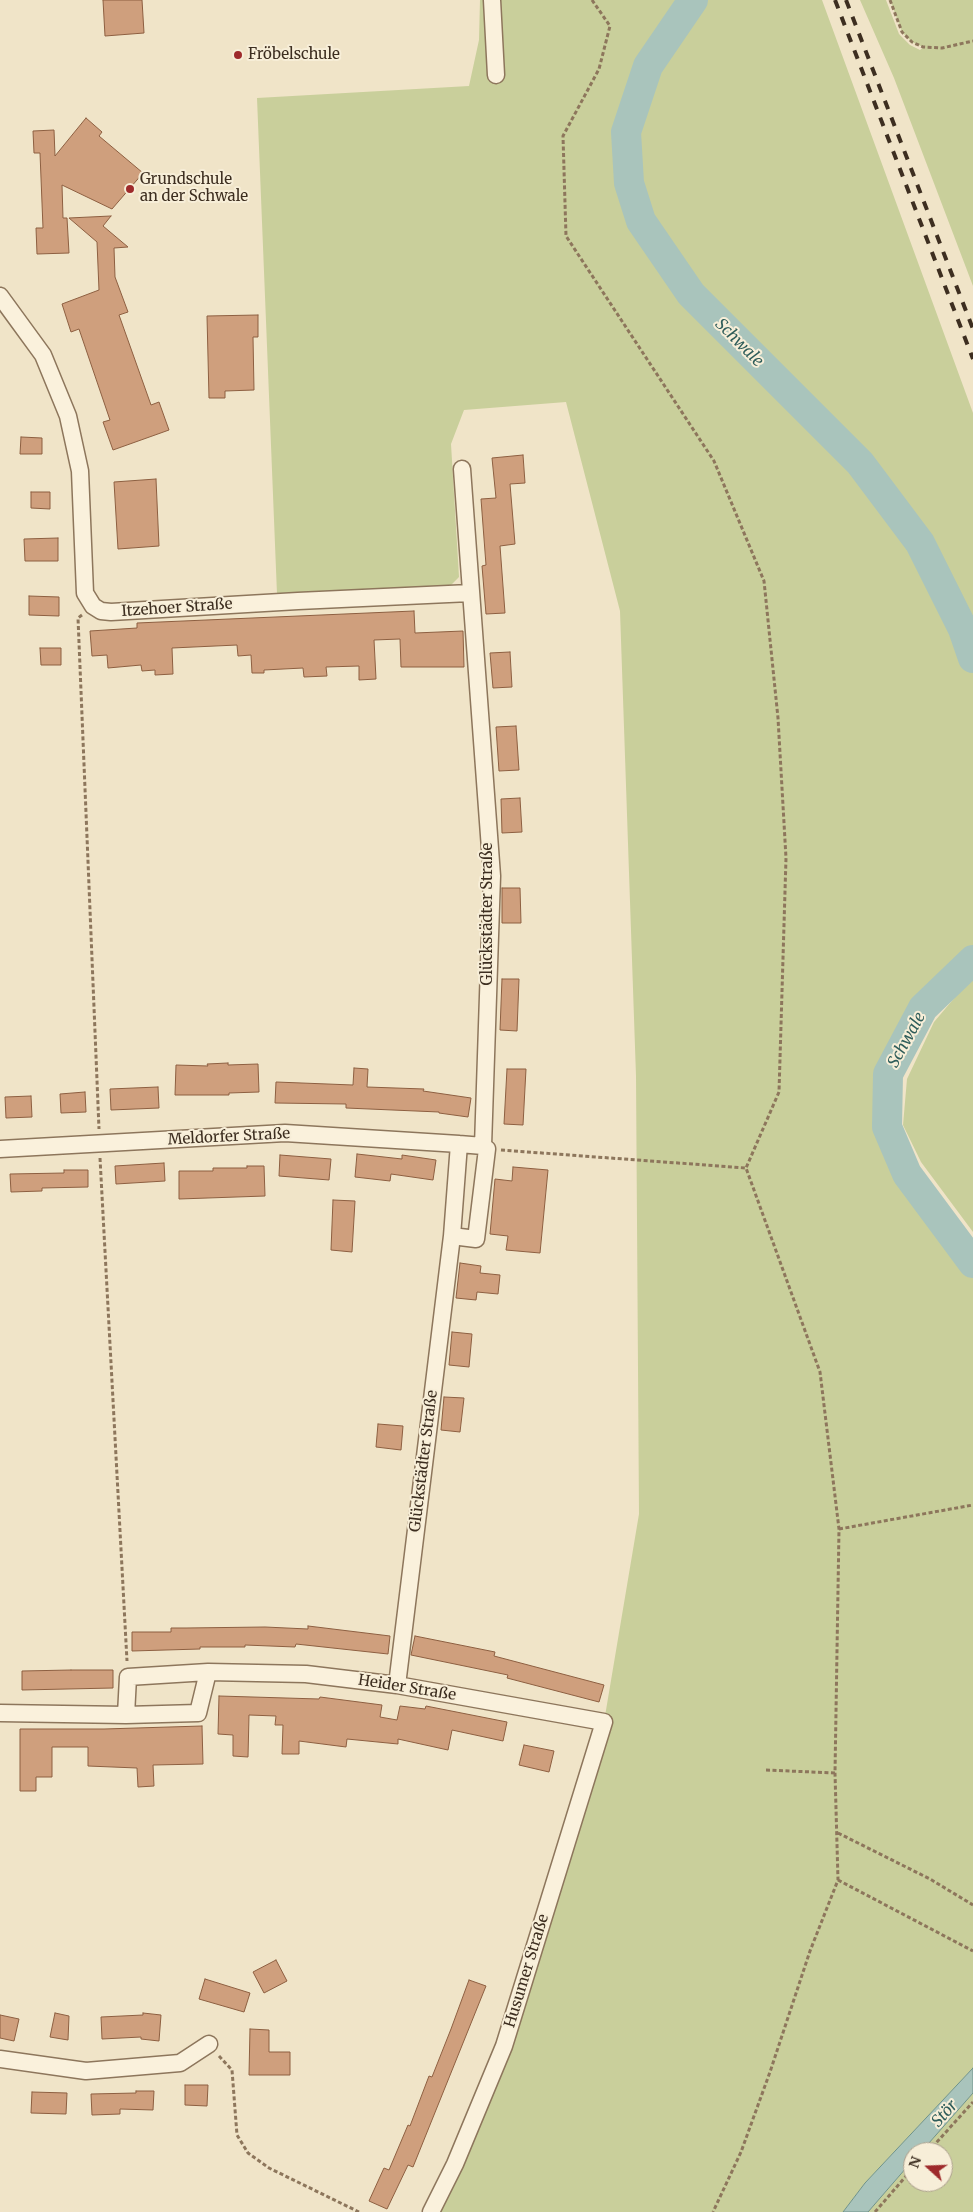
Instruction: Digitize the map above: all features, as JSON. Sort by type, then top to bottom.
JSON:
[{"type":"street","points":[[492,0],[496,75]]},
{"type":"street","name":"Itzehoer Straße","points":[[0,296],[42,355],[68,416],[80,471],[85,593],[93,606],[100,611],[111,612],[288,601],[470,593]]},
{"type":"street","points":[[462,470],[470,593]]},
{"type":"street","name":"Glückstädter Straße","points":[[452,1236],[476,1239],[485,1148],[492,876],[470,593]]},
{"type":"street","name":"Meldorfer Straße","points":[[0,1149],[285,1134],[458,1144]]},
{"type":"street","points":[[458,1144],[485,1148]]},
{"type":"street","name":"Glückstädter Straße","points":[[397,1685],[452,1236],[458,1144]]},
{"type":"street","points":[[0,1714],[126,1715],[198,1713],[208,1672]]},
{"type":"street","name":"Heider Straße","points":[[126,1715],[128,1677],[208,1672],[306,1674],[397,1685],[604,1722]]},
{"type":"street","name":"Husumer Straße","points":[[430,2212],[455,2164],[504,2046],[604,1722]]},
{"type":"street","points":[[0,2058],[86,2071],[180,2063],[209,2044]]},
{"type":"path","points":[[592,0],[610,26],[600,68],[563,136],[566,236],[714,461],[764,581],[778,718],[786,868],[778,1092],[746,1168],[820,1372],[839,1530],[835,1773],[838,1880],[810,1951],[741,2152],[713,2212]]},
{"type":"path","points":[[890,0],[902,32],[912,42],[923,47],[942,48],[973,41]]},
{"type":"path","points":[[485,1148],[746,1168]]},
{"type":"path","points":[[839,1530],[973,1505]]},
{"type":"path","points":[[766,1770],[835,1773]]},
{"type":"path","points":[[838,1833],[973,1904]]},
{"type":"path","points":[[838,1880],[973,1951]]},
{"type":"path","points":[[209,2044],[232,2070],[237,2135],[248,2153],[269,2168],[360,2212]]},
{"type":"path","points":[[937,2142],[973,2102]]},
{"type":"path","points":[[875,2212],[903,2180]]},
{"type":"green space","points":[[480,0],[681,0],[641,63],[621,131],[705,0],[822,0],[973,413],[973,960],[923,1008],[888,1074],[887,1127],[907,1174],[973,1263],[973,2068],[865,2183],[843,2212],[431,2212],[504,2046],[604,1722],[639,1514],[636,1076],[620,611],[566,402],[464,410],[451,444],[459,577],[449,587],[277,594],[257,98],[469,86],[479,40]]},
{"type":"green space","points":[[860,0],[886,0],[899,34],[910,45],[920,50],[923,47],[912,42],[902,32],[890,0],[973,0],[973,286],[894,78]]},
{"type":"green space","points":[[973,976],[973,1232],[921,1162],[903,1125],[907,1079],[934,1022]]},
{"type":"green space","points":[[973,2093],[973,2212],[868,2212],[903,2172],[903,2192],[953,2192],[953,2142],[930,2142]]},
{"type":"water","name":"Stör","points":[[973,2068],[973,2093],[930,2142],[904,2142]]},
{"type":"water","points":[[903,2143],[903,2172],[868,2212],[843,2212],[865,2183]]},
{"type":"building","points":[[103,0],[142,0],[144,33],[105,36]]},
{"type":"building","points":[[86,118],[102,132],[99,136],[143,173],[112,209],[62,185],[63,218],[67,218],[69,253],[37,254],[36,228],[43,228],[40,153],[34,153],[33,131],[54,130],[55,156]]},
{"type":"building","points":[[111,216],[103,226],[128,247],[114,248],[115,277],[128,312],[119,315],[151,405],[159,402],[169,430],[113,450],[103,422],[110,420],[79,329],[71,332],[62,304],[99,290],[97,242],[69,218]]},
{"type":"building","points":[[258,315],[258,337],[253,337],[254,390],[225,391],[225,398],[209,398],[207,316]]},
{"type":"building","points":[[21,437],[42,438],[42,454],[20,454]]},
{"type":"building","points":[[523,455],[525,483],[510,484],[515,544],[500,546],[505,613],[486,614],[482,566],[486,565],[481,499],[496,498],[492,458]]},
{"type":"building","points":[[156,479],[159,546],[118,549],[114,482]]},
{"type":"building","points":[[31,492],[50,492],[50,509],[31,508]]},
{"type":"building","points":[[58,538],[58,561],[25,561],[24,539]]},
{"type":"building","points":[[29,596],[59,597],[59,616],[29,615]]},
{"type":"building","points":[[414,611],[415,633],[463,631],[464,667],[401,667],[400,639],[374,640],[376,679],[359,680],[359,666],[326,667],[327,676],[304,677],[303,668],[264,670],[264,673],[252,673],[251,655],[238,656],[237,645],[172,648],[173,674],[155,675],[155,670],[142,671],[141,665],[108,668],[107,655],[92,656],[90,631],[137,628],[137,623]]},
{"type":"building","points":[[40,648],[61,648],[61,665],[41,665]]},
{"type":"building","points":[[510,652],[512,687],[493,688],[490,653]]},
{"type":"building","points":[[516,726],[519,770],[499,771],[496,727]]},
{"type":"building","points":[[520,798],[522,832],[502,833],[501,799]]},
{"type":"building","points":[[502,888],[520,888],[521,923],[502,923]]},
{"type":"building","points":[[502,979],[519,979],[517,1031],[500,1030]]},
{"type":"building","points":[[228,1063],[228,1065],[258,1064],[259,1092],[229,1093],[229,1095],[175,1095],[176,1065],[208,1066],[207,1064]]},
{"type":"building","points":[[354,1068],[368,1069],[367,1087],[424,1089],[423,1091],[471,1098],[468,1117],[439,1112],[346,1108],[346,1104],[275,1103],[276,1082],[353,1085]]},
{"type":"building","points":[[507,1069],[526,1069],[523,1125],[504,1124]]},
{"type":"building","points":[[158,1087],[159,1108],[111,1110],[110,1089]]},
{"type":"building","points":[[85,1092],[86,1112],[61,1113],[60,1094]]},
{"type":"building","points":[[31,1096],[32,1117],[6,1118],[5,1097]]},
{"type":"building","points":[[357,1154],[402,1159],[402,1155],[436,1160],[433,1180],[391,1174],[390,1181],[355,1177]]},
{"type":"building","points":[[280,1155],[331,1159],[329,1180],[279,1176]]},
{"type":"building","points":[[164,1163],[165,1181],[116,1184],[115,1166]]},
{"type":"building","points":[[247,1166],[264,1166],[265,1196],[179,1199],[179,1171],[213,1171],[213,1168],[247,1168]]},
{"type":"building","points":[[513,1167],[548,1170],[540,1253],[506,1250],[508,1236],[490,1234],[495,1179],[512,1181]]},
{"type":"building","points":[[64,1170],[88,1170],[88,1187],[42,1188],[42,1191],[11,1192],[10,1174],[64,1173]]},
{"type":"building","points":[[333,1200],[355,1201],[352,1252],[331,1250]]},
{"type":"building","points":[[460,1263],[481,1266],[480,1273],[500,1275],[498,1294],[477,1292],[476,1300],[456,1298]]},
{"type":"building","points":[[452,1332],[472,1334],[469,1367],[449,1365]]},
{"type":"building","points":[[444,1397],[464,1398],[460,1432],[441,1430]]},
{"type":"building","points":[[378,1424],[403,1426],[401,1450],[376,1447]]},
{"type":"building","points":[[308,1626],[390,1636],[388,1654],[296,1644],[295,1647],[245,1645],[245,1647],[200,1647],[200,1649],[132,1651],[132,1632],[171,1632],[171,1628],[265,1627],[308,1629]]},
{"type":"building","points":[[415,1636],[495,1652],[494,1656],[604,1685],[599,1702],[507,1678],[508,1675],[411,1655]]},
{"type":"building","points":[[113,1670],[113,1688],[22,1690],[22,1671]]},
{"type":"building","points":[[219,1696],[319,1699],[320,1697],[382,1705],[380,1717],[397,1720],[400,1706],[425,1709],[426,1706],[507,1722],[503,1741],[452,1730],[448,1750],[398,1739],[398,1744],[347,1739],[346,1747],[299,1741],[299,1754],[282,1754],[283,1725],[275,1725],[276,1716],[249,1715],[248,1757],[233,1756],[233,1735],[218,1734]]},
{"type":"building","points":[[202,1726],[203,1764],[153,1765],[154,1786],[138,1787],[137,1768],[88,1766],[88,1747],[52,1747],[52,1777],[36,1777],[36,1791],[20,1791],[20,1729]]},
{"type":"building","points":[[524,1745],[554,1751],[549,1772],[519,1765]]},
{"type":"building","points":[[276,1960],[287,1981],[264,1993],[253,1972]]},
{"type":"building","points":[[205,1979],[250,1993],[244,2012],[199,1999]]},
{"type":"building","points":[[469,1980],[486,1986],[413,2167],[408,2165],[387,2209],[369,2201],[384,2168],[389,2170],[408,2125],[410,2126],[429,2076],[432,2077]]},
{"type":"building","points":[[55,2013],[69,2016],[68,2040],[50,2037]]},
{"type":"building","points":[[143,2013],[161,2015],[159,2041],[141,2039],[141,2037],[102,2039],[101,2017],[143,2015]]},
{"type":"building","points":[[0,2015],[19,2019],[14,2041],[0,2038]]},
{"type":"building","points":[[250,2029],[269,2030],[269,2052],[290,2052],[290,2075],[249,2075]]},
{"type":"building","points":[[185,2085],[208,2085],[207,2106],[185,2105]]},
{"type":"building","points":[[136,2091],[154,2091],[153,2110],[120,2109],[120,2114],[92,2115],[91,2094],[136,2093]]},
{"type":"building","points":[[32,2092],[67,2093],[66,2114],[31,2113]]},
{"type":"waterway","name":"Schwale","points":[[693,0],[648,66],[626,132],[629,183],[641,221],[691,294],[860,463],[920,543],[963,629],[973,658]]},
{"type":"waterway","name":"Schwale","points":[[973,960],[923,1008],[888,1074],[887,1127],[907,1174],[973,1263]]},
{"type":"railway","points":[[835,0],[973,359]]},
{"type":"railway","points":[[846,0],[973,329]]},
{"type":"place","name":"Fröbelschule","points":[[238,55]]},
{"type":"place","name":"Grundschule an der Schwale","points":[[130,189]]}]
